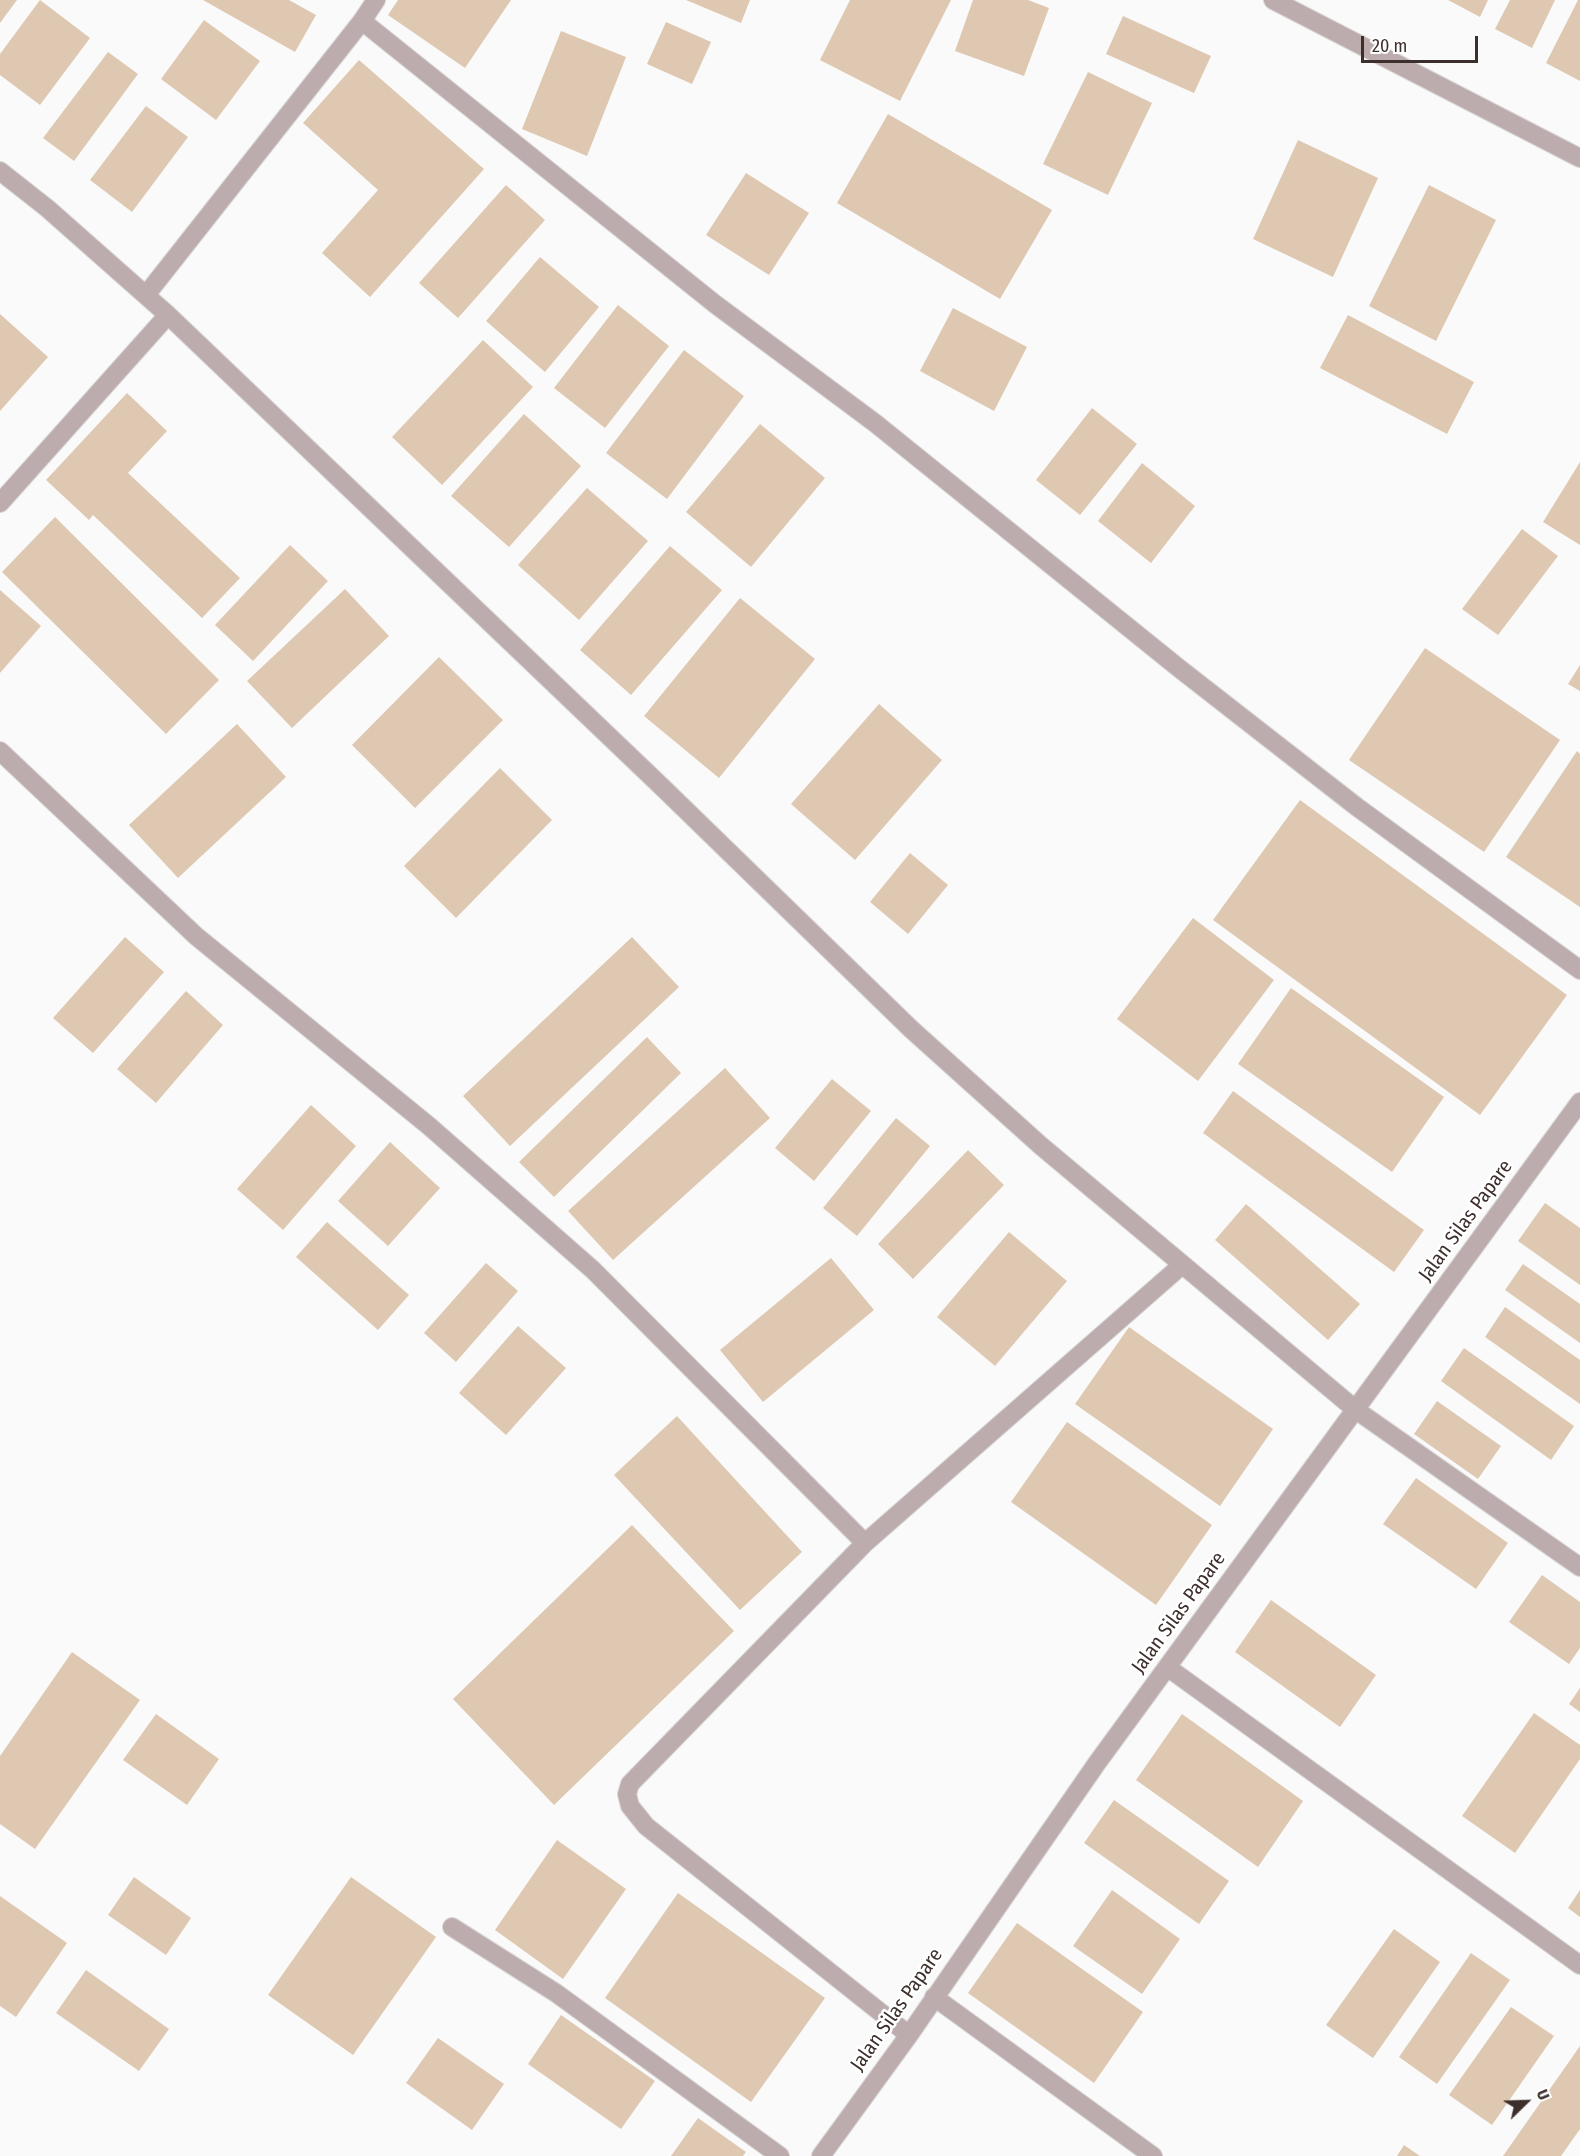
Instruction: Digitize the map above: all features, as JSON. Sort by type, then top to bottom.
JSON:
[{"type":"street","points":[[146,295],[362,21],[376,0]]},
{"type":"street","points":[[1273,0],[1580,158]]},
{"type":"street","points":[[362,21],[706,297],[884,431],[1180,669],[1357,807],[1580,970]]},
{"type":"street","points":[[0,171],[47,208],[168,315],[652,777],[911,1029],[1040,1145],[1356,1410],[1580,1567]]},
{"type":"street","points":[[0,503],[168,315]]},
{"type":"street","points":[[0,751],[196,936],[429,1126],[594,1270],[865,1543]]},
{"type":"street","name":"Jalan Silas Papare","points":[[821,2156],[909,2036],[1097,1763],[1580,1102]]},
{"type":"street","points":[[909,2036],[646,1826],[630,1806],[627,1794],[630,1784],[865,1543],[1182,1265]]},
{"type":"street","points":[[1167,1667],[1580,1965]]},
{"type":"street","points":[[452,1927],[556,1994],[780,2156]]},
{"type":"street","points":[[934,1997],[1153,2156]]},
{"type":"building","points":[[0,0],[17,0],[0,23]]},
{"type":"building","points":[[40,0],[90,38],[40,105],[0,75],[0,54]]},
{"type":"building","points":[[203,0],[289,0],[316,15],[295,52]]},
{"type":"building","points":[[398,0],[511,0],[465,68],[388,15]]},
{"type":"building","points":[[686,0],[750,0],[741,23]]},
{"type":"building","points":[[850,0],[951,0],[900,101],[820,60]]},
{"type":"building","points":[[973,0],[1028,0],[1049,8],[1024,76],[955,51]]},
{"type":"building","points":[[1448,0],[1488,0],[1480,17]]},
{"type":"building","points":[[1510,0],[1555,0],[1532,48],[1495,29]]},
{"type":"building","points":[[1580,0],[1580,81],[1546,63]]},
{"type":"building","points":[[1123,16],[1211,56],[1194,93],[1106,54]]},
{"type":"building","points":[[204,20],[260,61],[216,120],[161,79]]},
{"type":"building","points":[[666,22],[711,42],[692,84],[647,64]]},
{"type":"building","points":[[561,31],[626,57],[587,156],[522,129]]},
{"type":"building","points":[[108,52],[138,74],[74,161],[43,138]]},
{"type":"building","points":[[359,60],[484,169],[370,297],[322,253],[378,190],[303,123]]},
{"type":"building","points":[[1088,72],[1152,103],[1108,195],[1043,164]]},
{"type":"building","points":[[146,106],[188,137],[132,212],[90,180]]},
{"type":"building","points":[[888,114],[1052,210],[1000,299],[837,203]]},
{"type":"building","points":[[1298,140],[1378,178],[1333,277],[1253,239]]},
{"type":"building","points":[[746,173],[809,213],[769,275],[706,235]]},
{"type":"building","points":[[506,185],[545,220],[458,318],[419,283]]},
{"type":"building","points":[[1429,185],[1496,220],[1436,341],[1369,306]]},
{"type":"building","points":[[540,257],[599,307],[545,372],[486,321]]},
{"type":"building","points":[[618,305],[669,346],[605,428],[554,388]]},
{"type":"building","points":[[953,308],[1027,347],[994,411],[920,371]]},
{"type":"building","points":[[0,314],[48,357],[0,411]]},
{"type":"building","points":[[1348,315],[1474,382],[1447,434],[1320,368]]},
{"type":"building","points":[[483,340],[533,387],[442,485],[392,437]]},
{"type":"building","points":[[684,350],[744,396],[667,499],[606,453]]},
{"type":"building","points":[[127,393],[167,431],[128,473],[240,578],[202,618],[93,515],[89,520],[46,480]]},
{"type":"building","points":[[1092,408],[1137,444],[1080,515],[1036,480]]},
{"type":"building","points":[[524,414],[581,466],[509,547],[451,496]]},
{"type":"building","points":[[760,424],[825,478],[751,567],[686,512]]},
{"type":"building","points":[[1580,462],[1580,545],[1543,522]]},
{"type":"building","points":[[1142,463],[1195,506],[1151,563],[1098,521]]},
{"type":"building","points":[[587,488],[648,541],[579,620],[518,565]]},
{"type":"building","points":[[55,517],[219,680],[166,734],[2,572]]},
{"type":"building","points":[[1522,529],[1558,556],[1498,635],[1462,609]]},
{"type":"building","points":[[290,545],[328,581],[253,661],[215,625]]},
{"type":"building","points":[[670,546],[722,590],[631,695],[580,650]]},
{"type":"building","points":[[345,589],[389,636],[292,728],[247,681]]},
{"type":"building","points":[[0,590],[41,626],[0,673]]},
{"type":"building","points":[[740,598],[815,659],[719,778],[644,716]]},
{"type":"building","points":[[1425,648],[1560,740],[1484,852],[1349,760]]},
{"type":"building","points":[[439,657],[503,720],[415,808],[352,745]]},
{"type":"building","points":[[1580,665],[1580,691],[1568,684]]},
{"type":"building","points":[[879,704],[942,760],[855,860],[791,804]]},
{"type":"building","points":[[237,724],[286,777],[178,878],[129,825]]},
{"type":"building","points":[[1577,751],[1580,754],[1580,907],[1506,857]]},
{"type":"building","points":[[500,768],[552,820],[456,918],[404,866]]},
{"type":"building","points":[[1300,800],[1567,995],[1480,1115],[1213,920]]},
{"type":"building","points":[[910,853],[948,885],[908,934],[870,902]]},
{"type":"building","points":[[1193,918],[1274,980],[1198,1081],[1117,1019]]},
{"type":"building","points":[[125,937],[164,972],[93,1053],[53,1018]]},
{"type":"building","points":[[632,937],[679,987],[510,1146],[463,1096]]},
{"type":"building","points":[[1291,988],[1444,1097],[1392,1172],[1238,1064]]},
{"type":"building","points":[[186,991],[223,1025],[156,1103],[117,1069]]},
{"type":"building","points":[[647,1037],[681,1073],[554,1197],[519,1162]]},
{"type":"building","points":[[725,1068],[770,1118],[613,1260],[568,1211]]},
{"type":"building","points":[[832,1079],[871,1111],[814,1181],[775,1148]]},
{"type":"building","points":[[1233,1091],[1424,1230],[1394,1272],[1203,1133]]},
{"type":"building","points":[[311,1105],[356,1146],[283,1230],[237,1189]]},
{"type":"building","points":[[896,1118],[930,1146],[857,1236],[823,1208]]},
{"type":"building","points":[[390,1142],[440,1188],[388,1246],[338,1201]]},
{"type":"building","points":[[968,1150],[1004,1185],[913,1279],[878,1244]]},
{"type":"building","points":[[1545,1203],[1580,1228],[1580,1285],[1518,1241]]},
{"type":"building","points":[[1246,1204],[1360,1304],[1328,1340],[1215,1240]]},
{"type":"building","points":[[327,1222],[409,1295],[378,1330],[296,1257]]},
{"type":"building","points":[[1009,1232],[1067,1281],[995,1366],[937,1317]]},
{"type":"building","points":[[831,1258],[874,1310],[763,1402],[720,1350]]},
{"type":"building","points":[[486,1263],[518,1291],[456,1362],[424,1333]]},
{"type":"building","points":[[1523,1264],[1580,1304],[1580,1343],[1505,1290]]},
{"type":"building","points":[[1505,1307],[1580,1360],[1580,1404],[1485,1337]]},
{"type":"building","points":[[518,1326],[566,1368],[506,1435],[459,1393]]},
{"type":"building","points":[[1129,1327],[1273,1429],[1220,1506],[1075,1404]]},
{"type":"building","points":[[1464,1348],[1574,1426],[1551,1460],[1441,1381]]},
{"type":"building","points":[[1437,1401],[1501,1446],[1478,1479],[1414,1434]]},
{"type":"building","points":[[677,1416],[802,1552],[740,1610],[614,1475]]},
{"type":"building","points":[[1067,1422],[1212,1525],[1156,1605],[1011,1502]]},
{"type":"building","points":[[1416,1478],[1508,1543],[1476,1589],[1383,1524]]},
{"type":"building","points":[[632,1525],[734,1631],[554,1805],[453,1699]]},
{"type":"building","points":[[1542,1575],[1580,1602],[1580,1648],[1569,1664],[1509,1622]]},
{"type":"building","points":[[1271,1600],[1376,1675],[1340,1727],[1235,1652]]},
{"type":"building","points":[[72,1652],[140,1700],[35,1849],[0,1824],[0,1756]]},
{"type":"building","points":[[1580,1688],[1580,1712],[1569,1704]]},
{"type":"building","points":[[1534,1713],[1580,1745],[1580,1759],[1515,1853],[1462,1816]]},
{"type":"building","points":[[156,1714],[219,1759],[187,1805],[123,1760]]},
{"type":"building","points":[[1182,1714],[1303,1801],[1258,1867],[1136,1780]]},
{"type":"building","points":[[1114,1800],[1229,1881],[1199,1924],[1084,1843]]},
{"type":"building","points":[[557,1840],[626,1889],[563,1979],[495,1930]]},
{"type":"building","points":[[134,1877],[191,1918],[166,1955],[108,1915]]},
{"type":"building","points":[[351,1877],[436,1937],[353,2055],[268,1995]]},
{"type":"building","points":[[1112,1890],[1180,1939],[1142,1994],[1073,1946]]},
{"type":"building","points":[[1580,1890],[1580,1917],[1568,1908]]},
{"type":"building","points":[[678,1893],[825,1998],[751,2102],[605,1998]]},
{"type":"building","points":[[0,1896],[67,1943],[16,2017],[0,2006]]},
{"type":"building","points":[[1017,1923],[1143,2012],[1094,2083],[968,1993]]},
{"type":"building","points":[[1394,1929],[1440,1962],[1373,2058],[1326,2025]]},
{"type":"building","points":[[1471,1953],[1510,1980],[1437,2084],[1399,2057]]},
{"type":"building","points":[[86,1970],[169,2029],[139,2071],[56,2013]]},
{"type":"building","points":[[1511,2007],[1554,2036],[1492,2125],[1449,2095]]},
{"type":"building","points":[[561,2015],[655,2081],[621,2129],[528,2064]]},
{"type":"building","points":[[438,2038],[504,2084],[472,2130],[406,2083]]},
{"type":"building","points":[[1580,2046],[1580,2129],[1561,2156],[1503,2156]]},
{"type":"building","points":[[698,2118],[746,2152],[743,2156],[671,2156]]},
{"type":"building","points":[[1404,2145],[1420,2156],[1397,2156]]}]
